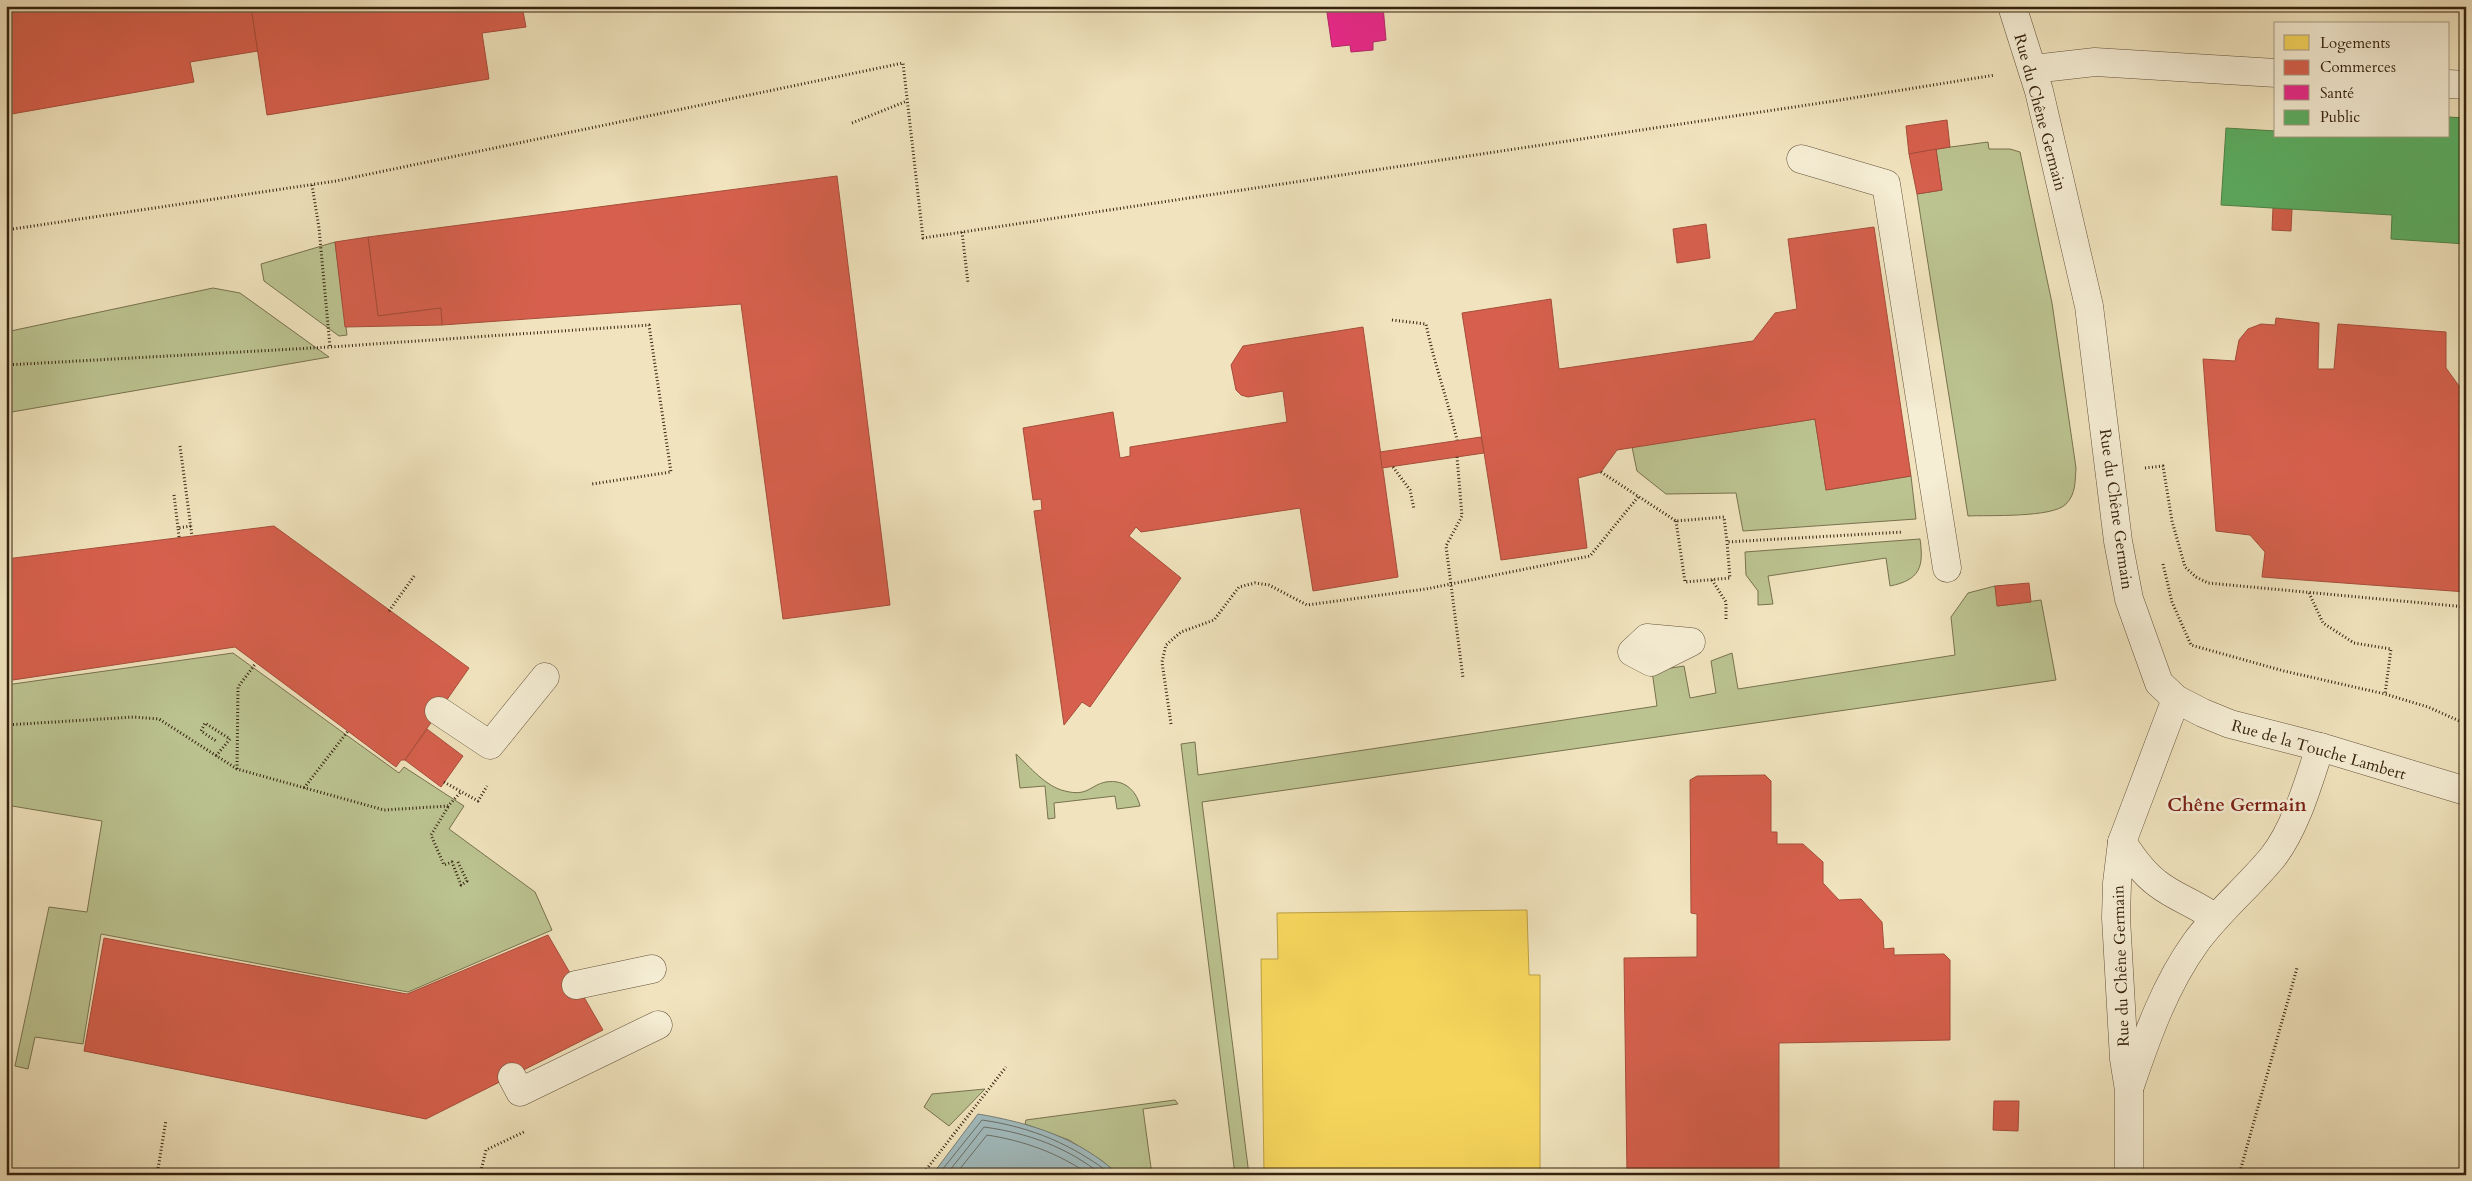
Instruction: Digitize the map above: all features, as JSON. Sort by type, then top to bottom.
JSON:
[{"type":"street","name":"Rue du Chêne Germain","points":[[2012,6],[2033,69],[2089,306],[2118,541],[2129,599],[2159,683],[2176,699],[2122,842],[2117,883],[2116,918],[2124,1059],[2129,1090],[2129,1175]]},
{"type":"street","points":[[2033,69],[2095,62],[2274,73]]},
{"type":"street","points":[[2450,84],[2466,85]]},
{"type":"street","points":[[1801,159],[1886,184],[1947,568]]},
{"type":"street","points":[[1632,652],[1647,638],[1690,642]]},
{"type":"street","points":[[439,711],[490,745],[545,677]]},
{"type":"street","name":"Rue de la Touche Lambert","points":[[2176,699],[2230,724],[2320,747],[2466,791]]},
{"type":"street","name":"Rue du Chêne Germain","points":[[2129,1090],[2168,988],[2195,943],[2215,918],[2273,857],[2291,824],[2320,747]]},
{"type":"street","points":[[2122,842],[2137,863],[2159,885],[2200,907],[2215,918]]},
{"type":"street","points":[[576,985],[652,969]]},
{"type":"street","points":[[512,1077],[520,1092],[658,1025]]},
{"type":"path","points":[[6,230],[312,185],[903,61],[923,238],[1825,103],[2033,69]]},
{"type":"path","points":[[852,123],[907,101]]},
{"type":"path","points":[[312,185],[319,228],[330,346]]},
{"type":"path","points":[[962,232],[968,283]]},
{"type":"path","points":[[1392,320],[1426,324],[1433,360],[1451,413],[1457,440]]},
{"type":"path","points":[[6,365],[649,325],[671,472],[592,484]]},
{"type":"path","points":[[180,446],[192,536]]},
{"type":"path","points":[[1458,457],[1462,516],[1446,546],[1463,678]]},
{"type":"path","points":[[2110,471],[2163,466],[2172,521],[2185,567],[2196,577],[2208,584],[2466,607]]},
{"type":"path","points":[[1393,467],[1410,490],[1414,509]]},
{"type":"path","points":[[2146,468],[2147,477]]},
{"type":"path","points":[[1601,472],[1676,521],[1724,518],[1730,578],[1685,582],[1676,521]]},
{"type":"path","points":[[174,494],[179,537]]},
{"type":"path","points":[[1171,724],[1162,662],[1166,645],[1181,632],[1214,620],[1239,587],[1255,583],[1269,585],[1307,605],[1450,583],[1590,556],[1638,497]]},
{"type":"path","points":[[178,528],[191,526]]},
{"type":"path","points":[[1727,542],[1941,529]]},
{"type":"path","points":[[2162,559],[2172,602],[2190,645],[2284,671],[2385,694],[2428,707],[2466,724]]},
{"type":"path","points":[[389,610],[415,575]]},
{"type":"path","points":[[1712,580],[1726,602],[1726,621]]},
{"type":"path","points":[[2309,593],[2323,623],[2354,642],[2391,649],[2385,694]]},
{"type":"path","points":[[237,768],[238,687],[256,663]]},
{"type":"path","points":[[6,725],[134,717],[159,719],[237,768],[384,810],[448,806]]},
{"type":"path","points":[[216,741],[201,731],[206,723],[230,739],[216,756]]},
{"type":"path","points":[[304,788],[348,731]]},
{"type":"path","points":[[444,782],[478,801],[487,786]]},
{"type":"path","points":[[457,860],[467,881],[461,885],[452,862],[444,865],[432,834],[448,806],[462,792]]},
{"type":"path","points":[[2238,1175],[2297,968]]},
{"type":"path","points":[[922,1175],[1006,1067]]},
{"type":"path","points":[[157,1175],[166,1120]]},
{"type":"green space","points":[[1988,142],[1989,149],[2010,149],[2020,152],[2052,303],[2076,468],[2073,492],[2066,504],[2048,512],[2035,514],[1968,516],[1917,194],[1942,190],[1936,149]]},
{"type":"green space","points":[[335,242],[347,335],[339,336],[264,281],[261,264]]},
{"type":"green space","points":[[213,288],[240,293],[329,357],[6,413],[6,332]]},
{"type":"green space","points":[[1815,419],[1826,490],[1911,476],[1916,519],[1743,531],[1736,493],[1666,494],[1637,471],[1632,447]]},
{"type":"green space","points":[[1920,539],[1921,557],[1918,571],[1908,580],[1890,586],[1886,558],[1768,576],[1773,604],[1758,605],[1758,591],[1746,575],[1745,552]]},
{"type":"green space","points":[[1995,586],[1998,606],[2041,600],[2056,680],[1202,802],[1249,1175],[1235,1175],[1181,744],[1195,742],[1198,775],[1657,706],[1652,671],[1684,666],[1690,698],[1716,693],[1711,661],[1732,653],[1738,689],[1955,655],[1951,617],[1968,593]]},
{"type":"green space","points":[[233,653],[399,773],[404,767],[464,806],[449,829],[535,892],[552,930],[408,992],[101,934],[83,1044],[35,1037],[28,1069],[15,1066],[49,907],[87,912],[102,821],[6,805],[6,685]]},
{"type":"green space","points":[[1016,754],[1039,776],[1058,789],[1079,793],[1101,783],[1118,782],[1124,784],[1136,795],[1140,806],[1117,809],[1115,796],[1054,803],[1055,818],[1048,819],[1045,786],[1020,788]]},
{"type":"green space","points":[[985,1089],[949,1126],[924,1107],[932,1094]]},
{"type":"green space","points":[[1175,1100],[1178,1104],[1143,1109],[1152,1175],[1119,1175],[1101,1160],[1069,1140],[1025,1124],[1026,1120]]},
{"type":"water","points":[[978,1114],[1017,1122],[1053,1134],[1088,1151],[1119,1175],[932,1175]]},
{"type":"building: Logements","points":[[1527,910],[1529,975],[1540,975],[1540,1175],[1264,1175],[1261,959],[1278,959],[1277,913]]},
{"type":"building: Commerces","points":[[6,6],[251,6],[258,51],[190,62],[194,82],[6,115]]},
{"type":"building: Commerces","points":[[251,6],[522,6],[526,27],[482,33],[489,79],[267,115]]},
{"type":"building: Commerces","points":[[1947,120],[1950,147],[1909,154],[1906,126]]},
{"type":"building: Commerces","points":[[1936,149],[1942,190],[1917,194],[1909,154]]},
{"type":"building: Commerces","points":[[837,176],[890,605],[783,619],[741,304],[442,325],[441,308],[378,316],[368,237]]},
{"type":"building: Commerces","points":[[2273,208],[2292,209],[2291,231],[2272,230]]},
{"type":"building: Commerces","points":[[1706,224],[1710,258],[1677,263],[1673,229]]},
{"type":"building: Commerces","points":[[1874,227],[1911,476],[1826,490],[1815,419],[1617,450],[1601,472],[1578,478],[1587,548],[1501,560],[1462,313],[1551,299],[1559,369],[1753,341],[1775,313],[1797,309],[1788,239]]},
{"type":"building: Commerces","points":[[368,237],[378,316],[441,308],[442,325],[345,327],[335,242]]},
{"type":"building: Commerces","points":[[2276,318],[2319,323],[2318,369],[2334,369],[2338,324],[2446,332],[2446,368],[2459,386],[2466,386],[2466,592],[2262,577],[2265,552],[2250,535],[2216,531],[2203,359],[2235,361],[2239,340],[2248,329],[2261,324],[2275,325]]},
{"type":"building: Commerces","points":[[1363,327],[1398,577],[1313,591],[1300,508],[1141,532],[1136,527],[1129,536],[1181,578],[1090,707],[1082,702],[1064,725],[1034,511],[1042,510],[1041,499],[1033,500],[1023,428],[1113,412],[1120,458],[1130,456],[1130,447],[1287,422],[1283,391],[1248,397],[1241,395],[1236,390],[1231,365],[1243,346]]},
{"type":"building: Commerces","points":[[1481,437],[1484,453],[1382,468],[1380,452]]},
{"type":"building: Commerces","points":[[274,526],[469,668],[405,760],[401,760],[396,767],[235,647],[6,681],[6,559]]},
{"type":"building: Commerces","points":[[2029,583],[2031,602],[1997,606],[1995,586]]},
{"type":"building: Commerces","points":[[427,729],[463,756],[441,787],[405,760]]},
{"type":"building: Commerces","points":[[1765,775],[1771,781],[1771,832],[1777,832],[1777,844],[1803,844],[1823,862],[1823,883],[1839,900],[1861,899],[1882,922],[1884,949],[1894,948],[1894,955],[1944,954],[1950,960],[1950,1040],[1779,1043],[1779,1175],[1627,1175],[1624,958],[1697,957],[1697,914],[1691,913],[1690,780],[1697,776]]},
{"type":"building: Commerces","points":[[548,935],[603,1030],[426,1119],[84,1051],[104,938],[407,994]]},
{"type":"building: Commerces","points":[[1994,1101],[2019,1101],[2018,1131],[1993,1130]]},
{"type":"building: Santé","points":[[1326,6],[1383,6],[1386,40],[1373,42],[1373,50],[1351,52],[1350,45],[1332,47]]},
{"type":"building: Public","points":[[2450,117],[2466,118],[2466,244],[2391,239],[2392,215],[2221,205],[2226,128],[2274,131],[2274,138],[2450,138]]},
{"type":"district","name":"Chêne Germain","points":[[2237,804]]}]
